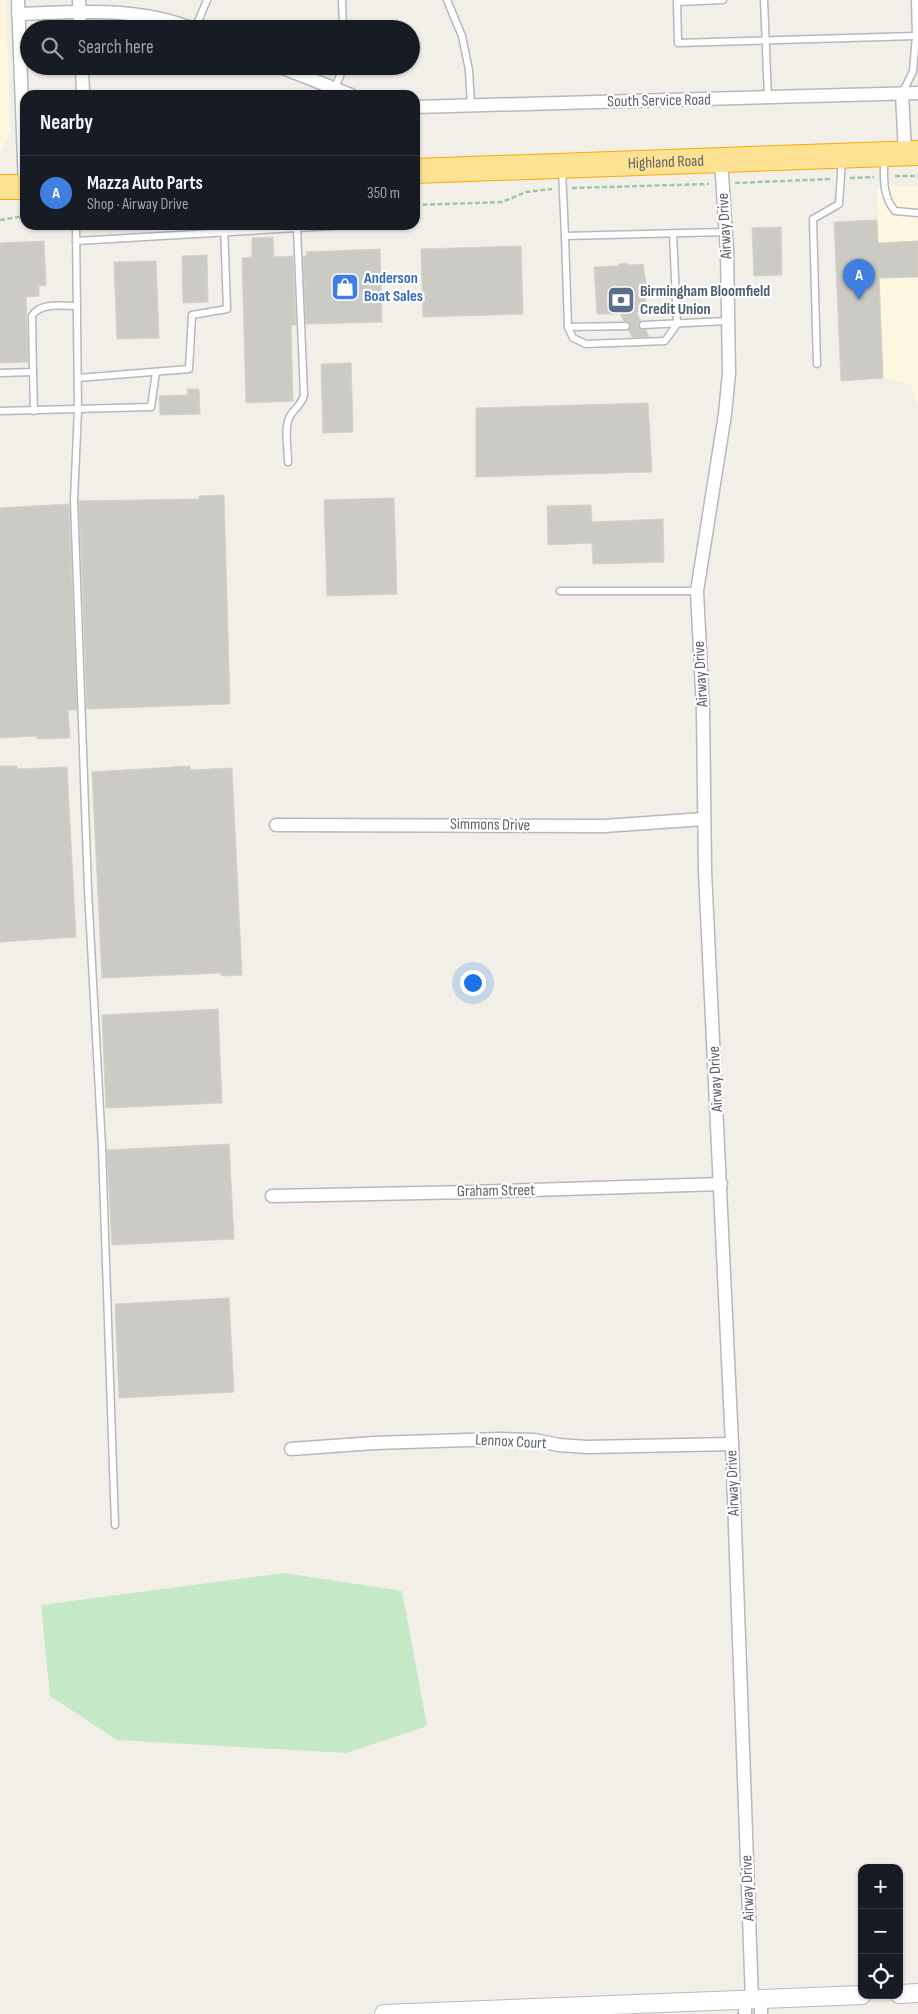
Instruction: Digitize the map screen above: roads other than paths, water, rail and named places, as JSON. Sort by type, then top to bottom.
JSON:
[{"type":"highway","name":"Highland Road","points":[[420,171],[721,160],[842,167],[898,159]]},
{"type":"highway","points":[[0,187],[20,187]]},
{"type":"street","points":[[18,0],[20,63]]},
{"type":"street","points":[[18,14],[80,6],[173,20]]},
{"type":"street","points":[[80,6],[80,20]]},
{"type":"street","points":[[20,75],[21,90]]},
{"type":"street","points":[[82,75],[83,90]]},
{"type":"street","points":[[299,75],[334,90]]},
{"type":"street","name":"South Service Road","points":[[420,107],[918,93]]},
{"type":"street","points":[[898,159],[902,94]]},
{"type":"street","name":"Airway Drive","points":[[721,160],[729,372],[725,414],[698,591],[703,711],[708,945],[721,1184],[753,2005]]},
{"type":"street","name":"Simmons Drive","points":[[276,825],[604,826],[704,819]]},
{"type":"street","name":"Graham Street","points":[[272,1196],[721,1184]]},
{"type":"street","name":"Lennox Court","points":[[291,1449],[374,1443],[499,1439],[534,1440],[559,1445],[587,1447],[732,1444]]},
{"type":"street","points":[[903,1994],[918,1993]]},
{"type":"street","points":[[384,2014],[753,2005],[858,1995]]},
{"type":"lane","points":[[198,20],[207,0]]},
{"type":"lane","points":[[342,0],[343,20]]},
{"type":"lane","points":[[447,0],[463,44],[469,70],[471,106]]},
{"type":"lane","points":[[723,0],[677,2],[678,43],[916,36]]},
{"type":"lane","points":[[764,0],[768,98]]},
{"type":"lane","points":[[902,94],[913,72],[916,36],[915,0]]},
{"type":"lane","points":[[334,90],[340,75]]},
{"type":"lane","points":[[898,159],[888,202],[895,211],[918,213]]},
{"type":"lane","points":[[562,166],[568,327],[573,338],[586,344],[665,341],[677,324],[673,233]]},
{"type":"lane","points":[[817,364],[813,219],[839,204],[842,167]]},
{"type":"lane","points":[[76,230],[78,409],[74,510],[88,890],[102,1147],[115,1525]]},
{"type":"lane","points":[[76,241],[213,230]]},
{"type":"lane","points":[[78,378],[189,369],[192,315],[226,308],[225,230]]},
{"type":"lane","points":[[288,462],[287,423],[290,415],[303,402],[304,395],[301,230]]},
{"type":"lane","points":[[565,236],[725,232]]},
{"type":"lane","points":[[34,411],[32,316],[35,310],[42,307],[77,306]]},
{"type":"lane","points":[[643,325],[728,321]]},
{"type":"lane","points":[[568,327],[626,326]]},
{"type":"lane","points":[[0,373],[33,372]]},
{"type":"lane","points":[[0,411],[151,407],[156,372]]},
{"type":"lane","points":[[560,591],[698,591]]},
{"type":"place","name":"Anderson Boat Sales","points":[[345,287]]},
{"type":"place","name":"Birmingham Bloomfield Credit Union","points":[[621,300]]},
{"type":"place","name":"Mazza Auto Parts","points":[[859,300]]}]
